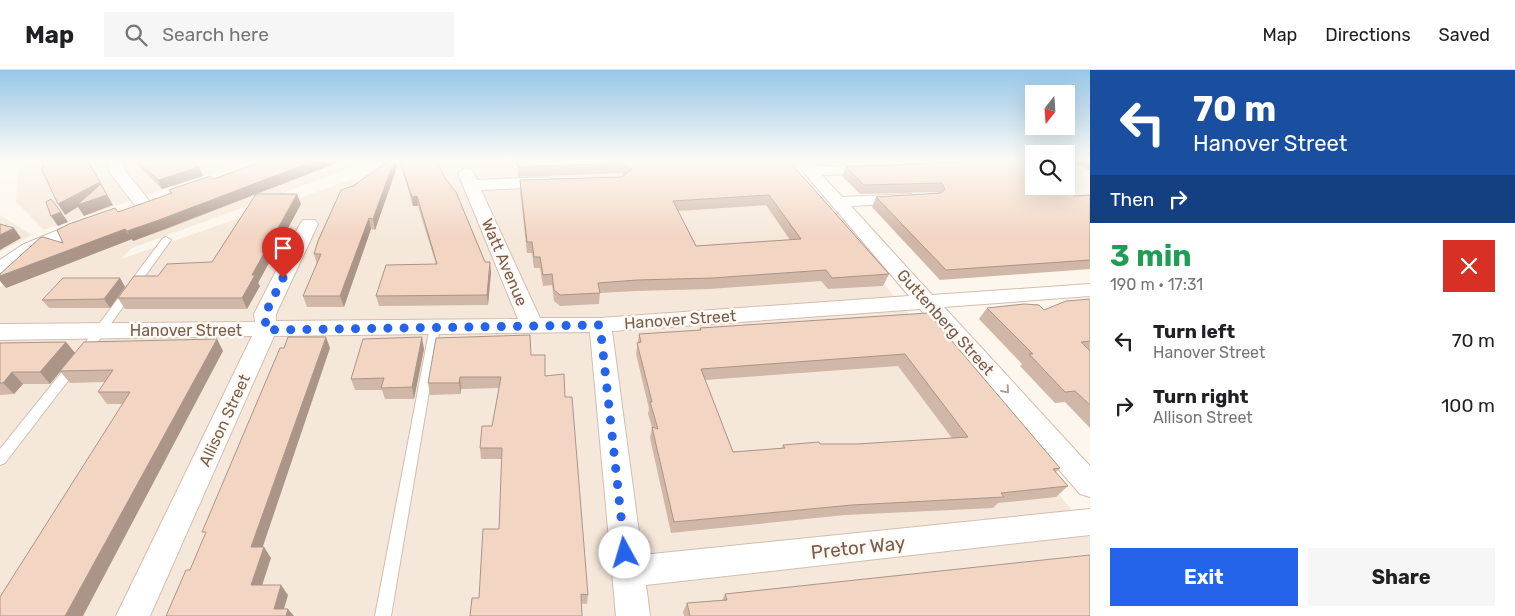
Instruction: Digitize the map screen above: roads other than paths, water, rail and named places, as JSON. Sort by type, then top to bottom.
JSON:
[{"type":"street","points":[[128,186],[142,204]]},
{"type":"street","name":"Watt Avenue","points":[[472,186],[532,325]]},
{"type":"street","name":"Guttenberg Street","points":[[824,186],[1090,485]]},
{"type":"street","points":[[838,202],[920,197]]},
{"type":"street","points":[[124,210],[160,198]]},
{"type":"street","points":[[0,269],[37,245],[69,229],[106,217]]},
{"type":"street","name":"Allison Street","points":[[133,616],[266,330],[265,314],[309,224]]},
{"type":"street","name":"Hanover Street","points":[[0,332],[600,325],[1090,290]]},
{"type":"street","points":[[600,325],[633,616]]},
{"type":"street","name":"Pretor Way","points":[[627,572],[1090,522]]},
{"type":"lane","points":[[0,459],[102,330],[166,240]]},
{"type":"lane","points":[[384,616],[434,327]]}]
